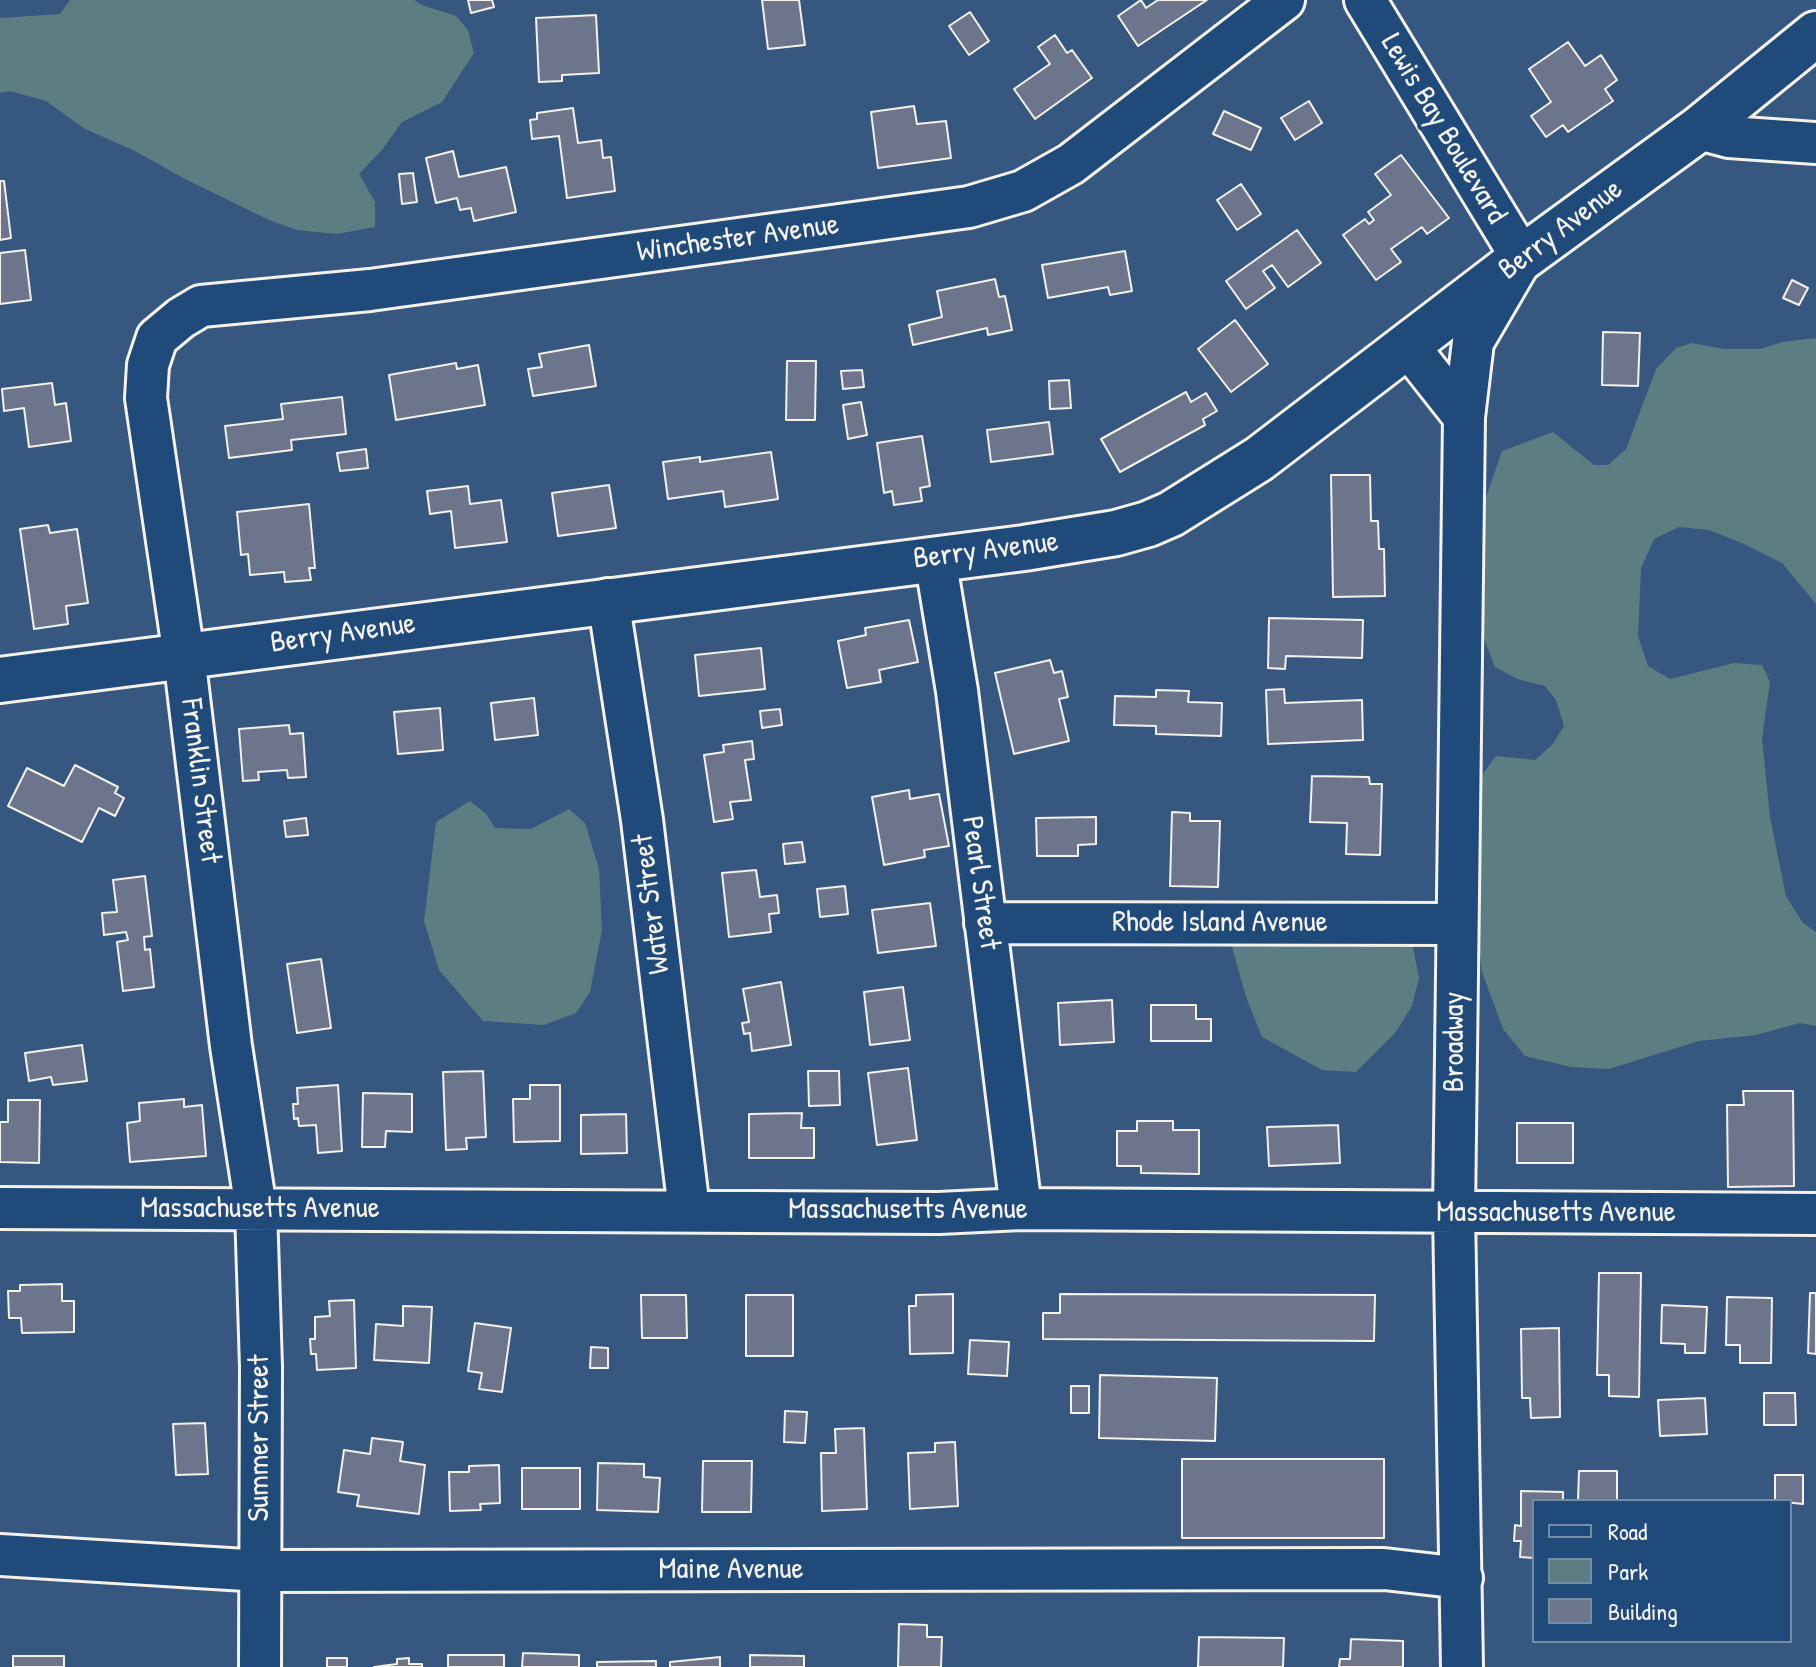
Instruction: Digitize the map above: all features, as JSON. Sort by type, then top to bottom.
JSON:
[{"type":"street","name":"Winchester Avenue","points":[[151,354],[157,338],[201,306],[370,290],[601,260],[969,207],[1023,191],[1071,164],[1284,0]]},
{"type":"street","name":"Lewis Bay Boulevard","points":[[1365,0],[1522,258]]},
{"type":"street","name":"Berry Avenue","points":[[0,680],[1116,533],[1171,514],[1259,459],[1522,258],[1699,129],[1816,34]]},
{"type":"street","points":[[1699,129],[1729,137],[1816,143]]},
{"type":"street","name":"Broadway","points":[[1462,1667],[1454,1213],[1464,417],[1473,342],[1522,258]]},
{"type":"street","points":[[1408,346],[1464,417]]},
{"type":"street","name":"Franklin Street","points":[[151,354],[146,398],[184,656],[231,1046],[256,1209]]},
{"type":"street","name":"Pearl Street","points":[[935,558],[957,691],[1021,1209]]},
{"type":"street","name":"Water Street","points":[[608,599],[642,820],[689,1210]]},
{"type":"street","name":"Rhode Island Avenue","points":[[985,923],[1456,924]]},
{"type":"street","name":"Massachusetts Avenue","points":[[0,1208],[1816,1214]]},
{"type":"street","name":"Summer Street","points":[[256,1209],[261,1367],[260,1667]]},
{"type":"street","name":"Maine Avenue","points":[[0,1555],[262,1571],[1384,1569],[1462,1578]]},
{"type":"green space","points":[[70,0],[414,0],[456,16],[468,30],[474,53],[442,102],[402,122],[382,150],[359,174],[375,202],[375,227],[337,234],[297,230],[269,220],[135,151],[85,129],[46,101],[10,91],[0,93],[0,18],[60,14]]},
{"type":"green space","points":[[1816,338],[1816,604],[1782,563],[1709,530],[1679,527],[1654,539],[1641,568],[1638,636],[1648,666],[1670,679],[1734,663],[1762,665],[1770,682],[1762,739],[1770,817],[1786,896],[1803,923],[1816,932],[1816,1026],[1800,1023],[1756,1035],[1699,1041],[1609,1069],[1571,1067],[1525,1056],[1503,1029],[1482,972],[1477,922],[1482,775],[1496,756],[1535,760],[1552,745],[1564,726],[1556,700],[1545,686],[1517,679],[1495,667],[1479,625],[1477,566],[1485,500],[1502,451],[1553,432],[1594,465],[1608,465],[1626,449],[1656,369],[1676,348],[1692,343],[1724,349],[1760,349],[1782,342]]},
{"type":"green space","points":[[470,801],[486,814],[495,828],[531,829],[569,809],[585,823],[599,869],[602,930],[590,992],[576,1013],[544,1025],[483,1021],[439,970],[424,921],[436,822]]},
{"type":"green space","points":[[1236,934],[1411,937],[1419,978],[1412,1006],[1396,1032],[1356,1072],[1322,1070],[1262,1037],[1246,997],[1232,947]]},
{"type":"building","points":[[468,0],[492,0],[494,7],[471,13]]},
{"type":"building","points":[[762,0],[799,0],[805,45],[768,49]]},
{"type":"building","points":[[1141,0],[1146,8],[1158,0],[1207,0],[1138,46],[1118,16]]},
{"type":"building","points":[[970,12],[989,41],[969,55],[949,26]]},
{"type":"building","points":[[596,15],[599,73],[562,75],[562,81],[539,82],[536,18]]},
{"type":"building","points":[[1055,35],[1067,53],[1072,50],[1092,78],[1035,119],[1014,89],[1050,64],[1038,47]]},
{"type":"building","points":[[1568,42],[1585,66],[1601,55],[1617,80],[1605,89],[1613,101],[1568,132],[1563,125],[1546,137],[1531,116],[1551,102],[1529,69]]},
{"type":"building","points":[[1309,101],[1322,123],[1295,140],[1281,118]]},
{"type":"building","points":[[914,106],[917,124],[946,121],[951,158],[878,168],[871,112]]},
{"type":"building","points":[[573,108],[578,143],[601,140],[603,158],[611,157],[615,191],[567,198],[559,136],[532,139],[530,120],[537,119],[537,113]]},
{"type":"building","points":[[1224,111],[1261,128],[1251,150],[1213,134]]},
{"type":"building","points":[[453,151],[459,177],[506,167],[516,212],[474,221],[471,208],[460,210],[457,198],[436,203],[426,158]]},
{"type":"building","points":[[1401,155],[1449,218],[1427,234],[1422,227],[1391,249],[1401,262],[1376,280],[1343,235],[1365,219],[1369,224],[1374,220],[1368,212],[1391,195],[1375,174]]},
{"type":"building","points":[[413,173],[417,202],[402,204],[399,174]]},
{"type":"building","points":[[0,181],[4,181],[11,238],[0,240]]},
{"type":"building","points":[[1241,184],[1261,214],[1237,230],[1217,200]]},
{"type":"building","points":[[1297,230],[1321,263],[1288,287],[1272,265],[1263,271],[1275,288],[1246,309],[1226,281]]},
{"type":"building","points":[[25,250],[31,300],[0,304],[0,253]]},
{"type":"building","points":[[1125,251],[1132,291],[1110,295],[1108,287],[1048,298],[1042,265]]},
{"type":"building","points":[[995,279],[999,297],[1005,296],[1012,330],[988,335],[987,328],[913,345],[909,325],[942,317],[937,291]]},
{"type":"building","points":[[1792,280],[1808,288],[1799,305],[1783,298]]},
{"type":"building","points":[[1235,320],[1268,364],[1231,392],[1198,349]]},
{"type":"building","points":[[1603,332],[1640,333],[1638,386],[1602,385]]},
{"type":"building","points":[[589,345],[596,386],[533,396],[528,369],[542,367],[539,354]]},
{"type":"building","points":[[787,361],[816,361],[815,420],[786,420]]},
{"type":"building","points":[[456,363],[457,369],[478,365],[485,405],[396,420],[389,375]]},
{"type":"building","points":[[862,370],[864,387],[843,389],[841,371]]},
{"type":"building","points":[[1069,380],[1071,408],[1050,409],[1049,381]]},
{"type":"building","points":[[52,383],[55,405],[66,403],[71,441],[29,447],[24,408],[4,411],[2,389]]},
{"type":"building","points":[[1186,392],[1191,402],[1206,393],[1217,411],[1203,419],[1205,425],[1120,472],[1101,439]]},
{"type":"building","points":[[342,397],[346,434],[291,440],[292,450],[229,458],[225,426],[283,419],[281,404]]},
{"type":"building","points":[[861,402],[867,435],[848,439],[843,405]]},
{"type":"building","points":[[1049,422],[1053,454],[991,462],[987,430]]},
{"type":"building","points":[[922,436],[930,486],[920,488],[922,501],[894,505],[892,491],[884,493],[877,443]]},
{"type":"building","points":[[366,449],[368,468],[340,471],[337,453]]},
{"type":"building","points":[[771,452],[778,499],[725,507],[723,491],[668,499],[663,462],[700,457],[700,462]]},
{"type":"building","points":[[1331,475],[1370,475],[1371,521],[1378,521],[1379,549],[1384,549],[1385,596],[1333,597]]},
{"type":"building","points":[[609,485],[616,528],[558,536],[552,493]]},
{"type":"building","points":[[468,486],[470,504],[501,500],[507,542],[455,548],[451,511],[430,514],[427,491]]},
{"type":"building","points":[[309,504],[315,568],[309,568],[311,580],[285,582],[284,572],[250,575],[248,554],[241,555],[237,512]]},
{"type":"building","points":[[48,525],[50,533],[77,529],[88,603],[66,606],[68,624],[34,629],[20,529]]},
{"type":"building","points":[[1269,618],[1363,620],[1362,658],[1286,656],[1285,669],[1268,668]]},
{"type":"building","points":[[909,620],[918,662],[879,670],[881,682],[847,688],[838,641],[866,635],[865,628]]},
{"type":"building","points":[[761,648],[765,689],[699,696],[695,655]]},
{"type":"building","points":[[1050,660],[1054,673],[1062,671],[1068,697],[1059,699],[1069,741],[1014,754],[995,673]]},
{"type":"building","points":[[1284,689],[1285,703],[1362,700],[1363,740],[1268,744],[1266,690]]},
{"type":"building","points":[[1156,690],[1189,691],[1188,702],[1222,703],[1221,736],[1156,734],[1156,726],[1114,725],[1115,696],[1156,697]]},
{"type":"building","points":[[534,698],[538,735],[495,740],[491,703]]},
{"type":"building","points":[[440,708],[443,750],[398,754],[394,712]]},
{"type":"building","points":[[780,709],[782,725],[762,728],[760,711]]},
{"type":"building","points":[[289,725],[290,734],[303,733],[306,777],[288,778],[287,770],[258,772],[259,780],[243,781],[239,729]]},
{"type":"building","points":[[752,741],[754,759],[745,760],[751,800],[730,802],[733,819],[714,822],[704,755],[724,752],[723,745]]},
{"type":"building","points":[[75,765],[118,787],[115,793],[124,798],[115,816],[99,808],[82,842],[8,806],[27,768],[64,786]]},
{"type":"building","points":[[1312,776],[1369,777],[1370,784],[1382,784],[1380,855],[1346,854],[1347,823],[1310,822]]},
{"type":"building","points":[[909,790],[910,799],[939,794],[949,846],[924,850],[925,857],[884,865],[872,797]]},
{"type":"building","points":[[1172,812],[1190,813],[1190,821],[1220,821],[1218,887],[1170,886]]},
{"type":"building","points":[[1096,817],[1096,844],[1078,845],[1078,856],[1037,856],[1036,818]]},
{"type":"building","points":[[306,818],[308,835],[286,837],[284,821]]},
{"type":"building","points":[[802,842],[805,862],[785,864],[783,844]]},
{"type":"building","points":[[756,870],[760,897],[777,895],[779,913],[769,914],[771,932],[729,937],[722,873]]},
{"type":"building","points":[[145,876],[152,936],[144,937],[145,950],[150,949],[154,987],[123,991],[117,942],[128,940],[126,932],[104,935],[102,913],[117,912],[113,880]]},
{"type":"building","points":[[845,886],[848,914],[820,917],[817,889]]},
{"type":"building","points":[[930,903],[936,946],[878,953],[872,910]]},
{"type":"building","points":[[321,959],[331,1028],[297,1033],[287,964]]},
{"type":"building","points":[[781,982],[791,1045],[752,1051],[750,1033],[744,1034],[742,1023],[749,1022],[743,989]]},
{"type":"building","points":[[903,987],[910,1040],[870,1045],[864,992]]},
{"type":"building","points":[[1112,1000],[1114,1042],[1060,1045],[1058,1003]]},
{"type":"building","points":[[1151,1005],[1196,1005],[1196,1019],[1211,1019],[1211,1041],[1151,1041]]},
{"type":"building","points":[[82,1045],[87,1081],[53,1085],[51,1077],[29,1081],[25,1053]]},
{"type":"building","points":[[908,1068],[917,1140],[877,1145],[868,1073]]},
{"type":"building","points":[[483,1071],[486,1137],[466,1138],[467,1149],[446,1150],[443,1072]]},
{"type":"building","points":[[808,1071],[839,1071],[840,1105],[809,1106]]},
{"type":"building","points":[[338,1085],[342,1151],[318,1153],[316,1125],[299,1126],[298,1118],[294,1119],[293,1104],[298,1104],[297,1088]]},
{"type":"building","points":[[530,1085],[560,1085],[560,1141],[514,1142],[513,1099],[530,1099]]},
{"type":"building","points":[[1743,1091],[1793,1091],[1794,1186],[1728,1187],[1727,1105],[1744,1105]]},
{"type":"building","points":[[363,1093],[412,1094],[412,1132],[386,1131],[385,1147],[362,1147]]},
{"type":"building","points":[[184,1099],[184,1107],[202,1105],[206,1156],[130,1162],[127,1123],[140,1121],[139,1103]]},
{"type":"building","points":[[8,1100],[40,1100],[39,1163],[0,1162],[0,1122],[8,1122]]},
{"type":"building","points":[[802,1113],[801,1128],[814,1128],[814,1158],[749,1158],[749,1114]]},
{"type":"building","points":[[626,1114],[627,1153],[581,1154],[581,1115]]},
{"type":"building","points":[[1137,1121],[1173,1121],[1173,1130],[1199,1130],[1199,1174],[1141,1173],[1141,1166],[1117,1166],[1117,1131],[1137,1131]]},
{"type":"building","points":[[1517,1123],[1573,1123],[1573,1163],[1517,1163]]},
{"type":"building","points":[[1338,1125],[1340,1163],[1269,1166],[1267,1127]]},
{"type":"building","points":[[1599,1273],[1641,1273],[1639,1397],[1609,1396],[1609,1375],[1597,1375]]},
{"type":"building","points":[[62,1284],[62,1301],[74,1301],[74,1332],[22,1333],[21,1318],[9,1318],[8,1291],[20,1291],[20,1285]]},
{"type":"building","points":[[1810,1293],[1816,1293],[1816,1354],[1808,1353]]},
{"type":"building","points":[[953,1294],[953,1353],[910,1354],[909,1306],[916,1306],[916,1295]]},
{"type":"building","points":[[1060,1294],[1375,1295],[1374,1341],[1043,1339],[1043,1313],[1060,1313]]},
{"type":"building","points":[[641,1295],[686,1295],[687,1338],[642,1338]]},
{"type":"building","points":[[746,1295],[793,1295],[793,1356],[746,1356]]},
{"type":"building","points":[[1727,1297],[1772,1298],[1771,1363],[1740,1363],[1740,1345],[1726,1345]]},
{"type":"building","points":[[354,1300],[356,1368],[317,1370],[316,1354],[311,1354],[310,1339],[315,1339],[315,1317],[330,1316],[329,1301]]},
{"type":"building","points":[[1662,1305],[1707,1307],[1705,1353],[1685,1353],[1685,1344],[1661,1343]]},
{"type":"building","points":[[403,1306],[432,1307],[429,1363],[374,1360],[376,1324],[403,1326]]},
{"type":"building","points":[[475,1323],[511,1328],[502,1392],[479,1389],[482,1373],[468,1371]]},
{"type":"building","points":[[1559,1328],[1560,1417],[1531,1418],[1530,1398],[1522,1398],[1521,1329]]},
{"type":"building","points":[[970,1340],[1009,1342],[1007,1376],[968,1374]]},
{"type":"building","points":[[591,1347],[608,1348],[608,1368],[590,1368]]},
{"type":"building","points":[[1100,1375],[1217,1378],[1215,1441],[1099,1438]]},
{"type":"building","points":[[1071,1386],[1089,1386],[1089,1413],[1071,1413]]},
{"type":"building","points":[[1764,1393],[1795,1393],[1796,1425],[1764,1425]]},
{"type":"building","points":[[1705,1398],[1707,1434],[1660,1436],[1658,1400]]},
{"type":"building","points":[[785,1411],[807,1412],[805,1443],[784,1442]]},
{"type":"building","points":[[205,1423],[208,1474],[176,1475],[173,1424]]},
{"type":"building","points":[[864,1428],[867,1509],[822,1511],[821,1453],[836,1453],[835,1429]]},
{"type":"building","points":[[372,1438],[403,1442],[400,1461],[425,1465],[419,1514],[357,1506],[359,1495],[338,1492],[344,1450],[370,1454]]},
{"type":"building","points":[[955,1442],[958,1506],[910,1509],[908,1453],[935,1452],[935,1443]]},
{"type":"building","points":[[1182,1459],[1384,1459],[1384,1538],[1182,1538]]},
{"type":"building","points":[[703,1461],[752,1461],[751,1512],[702,1512]]},
{"type":"building","points":[[598,1463],[644,1464],[644,1477],[660,1478],[658,1512],[597,1510]]},
{"type":"building","points":[[499,1465],[500,1503],[480,1504],[481,1510],[450,1511],[449,1472],[469,1472],[469,1466]]},
{"type":"building","points":[[522,1468],[580,1468],[580,1509],[522,1509]]},
{"type":"building","points":[[1579,1471],[1617,1471],[1617,1499],[1578,1499]]},
{"type":"building","points":[[1775,1475],[1803,1475],[1803,1504],[1792,1503],[1792,1499],[1775,1499]]},
{"type":"building","points":[[1521,1491],[1563,1492],[1563,1499],[1532,1499],[1532,1558],[1520,1557],[1521,1541],[1514,1541],[1515,1525],[1521,1526]]},
{"type":"building","points":[[899,1624],[927,1625],[927,1637],[942,1637],[941,1667],[898,1667]]},
{"type":"building","points":[[1199,1637],[1284,1638],[1283,1667],[1198,1667]]},
{"type":"building","points":[[1351,1639],[1403,1641],[1403,1667],[1339,1667],[1340,1659],[1350,1659]]},
{"type":"building","points":[[523,1653],[579,1655],[579,1667],[522,1667]]},
{"type":"building","points":[[448,1655],[504,1655],[504,1667],[448,1667]]},
{"type":"building","points":[[750,1655],[804,1656],[804,1667],[750,1667]]},
{"type":"building","points":[[13,1656],[64,1656],[64,1667],[13,1667]]},
{"type":"building","points":[[720,1657],[720,1667],[670,1667],[670,1662]]},
{"type":"building","points":[[327,1658],[347,1658],[347,1667],[327,1667]]},
{"type":"building","points":[[409,1658],[409,1664],[422,1664],[422,1667],[374,1667],[397,1664],[397,1659]]},
{"type":"building","points":[[656,1661],[656,1667],[597,1667],[597,1662]]}]
